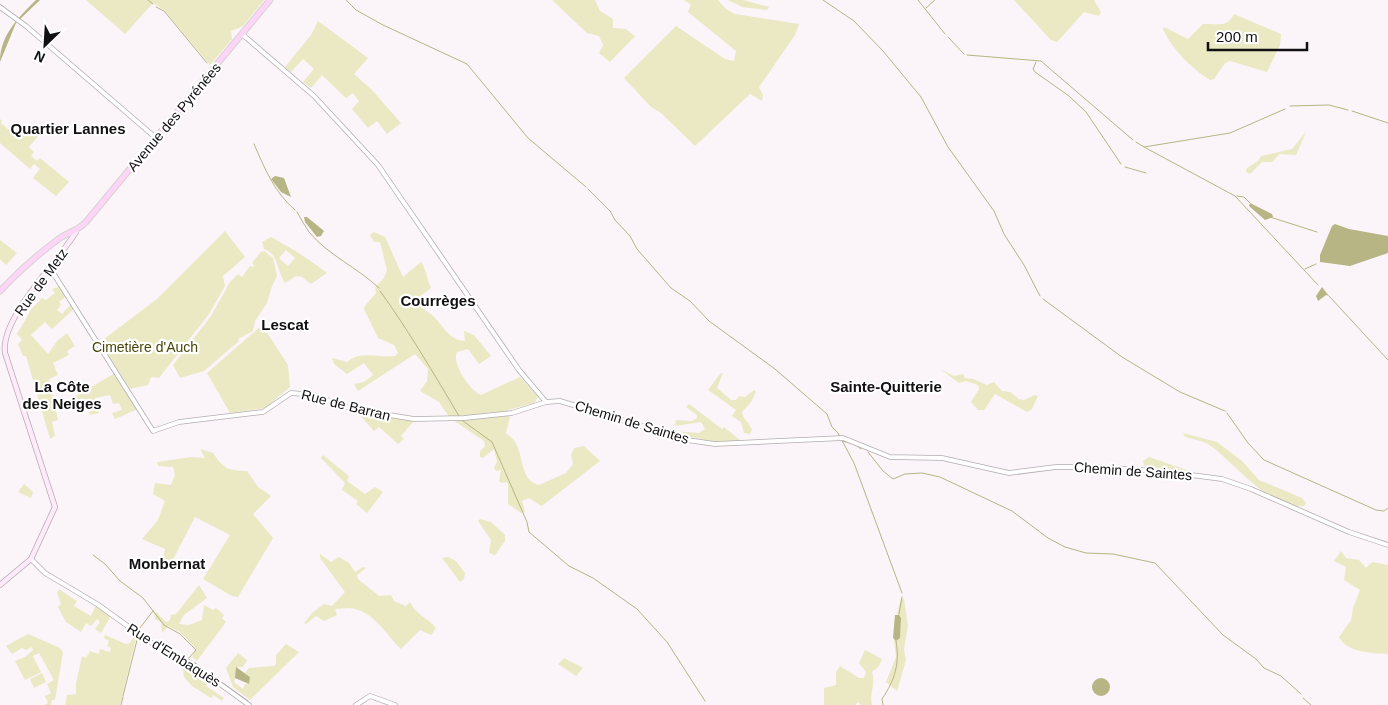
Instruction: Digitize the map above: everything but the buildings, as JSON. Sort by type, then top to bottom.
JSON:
[{"type":"main road","name":"Avenue des Pyrénées","points":[[76,232],[270,0]]},
{"type":"main road","name":"Rue de Metz","points":[[31,559],[55,504],[2,347],[6,333],[21,305],[76,232]]},
{"type":"main road","points":[[0,291],[41,252],[64,235],[76,232]]},
{"type":"main road","points":[[0,585],[31,559]]},
{"type":"street","points":[[2,9],[22,23],[156,138]]},
{"type":"street","points":[[242,34],[314,96],[378,165],[514,362],[546,402]]},
{"type":"street","name":"Rue de Barran","points":[[50,268],[154,431],[179,422],[258,414],[269,410],[291,393],[314,395],[352,409],[414,419],[464,418],[512,413],[546,402]]},
{"type":"street","name":"Chemin de Saintes","points":[[546,402],[568,403],[687,440],[716,444],[843,438],[890,457],[942,458],[1009,473],[1056,467],[1098,467],[1168,472],[1222,480],[1251,488],[1309,516],[1388,545]]},
{"type":"street","name":"Rue d'Embaquès","points":[[31,559],[48,574],[97,604],[150,642],[198,668],[249,705]]},
{"type":"street","points":[[356,705],[370,696],[395,705]]},
{"type":"green space","points":[[86,0],[264,0],[243,26],[231,31],[232,39],[210,65],[164,10],[153,3],[125,34]]},
{"type":"green space","points":[[552,0],[595,0],[600,11],[613,19],[613,28],[626,29],[635,36],[610,62],[599,53],[603,45],[599,36],[587,33]]},
{"type":"green space","points":[[684,0],[718,0],[726,9],[735,14],[799,24],[795,35],[759,87],[763,95],[762,101],[750,94],[695,146],[661,113],[651,107],[624,78],[676,26],[725,59],[734,61],[736,51],[688,12],[691,5]]},
{"type":"green space","points":[[728,0],[743,0],[769,7],[767,10],[742,7]]},
{"type":"green space","points":[[1014,0],[1094,0],[1101,12],[1099,16],[1084,12],[1057,42],[1051,40]]},
{"type":"green space","points":[[1234,14],[1281,34],[1280,45],[1267,72],[1230,61],[1225,63],[1214,79],[1210,80],[1183,58],[1163,29],[1164,27],[1188,39],[1203,24],[1228,22]]},
{"type":"green space","points":[[318,21],[368,58],[354,74],[372,90],[401,123],[387,134],[377,121],[368,128],[352,109],[359,101],[353,93],[346,98],[322,75],[311,88],[303,82],[314,69],[303,59],[291,72],[285,67],[311,35]]},
{"type":"green space","points":[[0,119],[1,123],[18,138],[29,127],[39,135],[29,147],[34,152],[31,156],[37,161],[40,158],[69,182],[56,196],[33,178],[40,169],[34,164],[30,169],[0,143]]},
{"type":"green space","points":[[1306,132],[1296,155],[1280,154],[1272,162],[1262,162],[1250,174],[1246,172],[1247,168],[1258,161],[1261,156],[1292,149]]},
{"type":"green space","name":"Cimetière d'Auch","points":[[225,231],[245,257],[223,276],[225,286],[209,314],[159,378],[151,377],[148,385],[130,389],[100,342],[157,299]]},
{"type":"green space","points":[[374,232],[385,237],[403,277],[421,262],[423,265],[431,288],[420,296],[418,302],[421,306],[455,338],[465,341],[464,331],[474,335],[491,356],[479,364],[468,349],[457,352],[457,363],[467,383],[481,395],[520,377],[538,397],[534,403],[508,410],[510,417],[506,433],[518,447],[528,478],[533,483],[539,485],[566,473],[573,464],[571,455],[574,448],[584,446],[600,461],[543,505],[541,506],[529,498],[522,501],[525,512],[521,513],[508,504],[507,482],[502,483],[499,481],[501,470],[496,471],[494,468],[497,462],[494,449],[483,458],[480,457],[480,451],[485,446],[484,441],[450,418],[439,402],[420,391],[427,381],[428,369],[415,354],[358,391],[354,384],[364,382],[373,375],[364,363],[347,374],[334,364],[332,358],[347,362],[358,356],[395,356],[398,353],[394,345],[378,338],[364,309],[376,293],[375,287],[384,278],[387,270],[380,242],[374,242],[370,235]]},
{"type":"green space","points":[[271,237],[327,273],[311,284],[302,277],[296,276],[285,283],[275,259],[269,251],[264,249],[262,242]],"holes":[[[286,250],[295,258],[288,266],[279,258]]]},
{"type":"green space","points":[[0,240],[17,253],[6,265],[0,259]]},
{"type":"green space","name":"Cimetière d'Auch","points":[[264,251],[273,258],[277,276],[267,303],[255,321],[253,331],[238,339],[239,341],[204,371],[180,378],[173,365],[211,316],[230,282],[238,274],[242,277],[250,266],[253,267],[252,263]]},
{"type":"green space","points":[[60,286],[67,296],[59,302],[61,305],[57,310],[62,314],[72,303],[75,308],[52,329],[45,322],[31,335],[48,354],[57,341],[67,333],[75,346],[67,351],[69,355],[53,363],[58,375],[49,379],[58,420],[52,422],[55,436],[50,439],[26,356],[23,356],[18,344],[22,340],[17,334],[32,308],[42,298],[46,300],[55,293],[52,289]]},
{"type":"green space","points":[[262,325],[288,365],[290,387],[265,408],[230,413],[207,373]]},
{"type":"green space","points":[[940,369],[954,376],[963,374],[965,378],[987,385],[994,382],[1002,391],[1010,392],[1019,399],[1024,400],[1035,395],[1038,396],[1032,409],[1027,412],[995,394],[984,410],[978,410],[971,402],[979,389],[978,385],[966,381],[959,383]]},
{"type":"green space","points":[[115,373],[138,409],[115,419],[112,413],[122,410],[119,403],[113,404],[110,395],[95,398],[99,413],[90,415],[87,405],[79,407],[76,396]]},
{"type":"green space","points":[[723,373],[717,388],[731,400],[736,400],[739,396],[745,397],[754,390],[756,392],[751,402],[742,412],[752,430],[750,434],[744,433],[741,422],[732,416],[736,410],[708,390],[720,374]]},
{"type":"green space","points":[[689,404],[722,429],[724,427],[741,441],[718,442],[674,434],[674,431],[699,433],[705,429],[701,422],[675,426],[676,420],[692,421],[697,418],[697,415],[686,407]]},
{"type":"green space","points":[[358,413],[414,421],[401,436],[404,439],[398,444],[379,427],[374,431]]},
{"type":"green space","points":[[1183,433],[1217,442],[1242,461],[1259,480],[1302,498],[1306,503],[1304,506],[1291,505],[1279,501],[1254,484],[1211,446],[1202,441],[1185,437]]},
{"type":"green space","points":[[200,449],[213,453],[227,468],[247,471],[258,487],[271,496],[253,514],[273,538],[238,597],[232,596],[203,579],[230,535],[195,517],[168,569],[161,567],[165,549],[142,539],[158,520],[165,501],[153,494],[155,483],[171,485],[175,475],[173,467],[158,466],[157,462],[192,457],[205,458]]},
{"type":"green space","points":[[323,455],[349,476],[347,481],[365,494],[375,487],[383,492],[367,513],[356,504],[358,501],[342,490],[345,483],[321,458]]},
{"type":"green space","points":[[1149,457],[1189,472],[1145,467],[1143,461]]},
{"type":"green space","points":[[24,484],[33,492],[31,498],[18,492]]},
{"type":"green space","points":[[480,519],[491,522],[505,535],[505,541],[495,555],[489,553],[491,540],[478,521]]},
{"type":"green space","points":[[1341,551],[1346,558],[1359,560],[1366,568],[1372,562],[1388,565],[1388,654],[1354,649],[1339,637],[1351,620],[1353,608],[1360,590],[1344,580],[1346,567],[1334,561]]},
{"type":"green space","points":[[320,554],[331,562],[339,557],[349,563],[355,572],[363,567],[366,568],[357,575],[358,579],[379,596],[391,595],[394,601],[406,606],[410,602],[415,610],[436,628],[431,635],[420,630],[401,649],[375,621],[363,612],[355,609],[335,609],[337,615],[324,621],[316,616],[306,624],[304,623],[313,612],[324,604],[332,606],[345,592],[320,558]]},
{"type":"green space","points":[[448,557],[456,561],[465,573],[464,579],[460,582],[442,558]]},
{"type":"green space","points":[[199,585],[207,598],[184,615],[179,624],[189,625],[202,620],[204,605],[213,610],[216,608],[224,615],[222,618],[226,622],[197,661],[192,657],[196,649],[180,632],[168,626],[162,633],[161,622],[155,619],[154,613],[156,612],[166,622],[170,620],[171,615],[176,614]]},
{"type":"green space","points":[[59,589],[77,601],[74,606],[91,616],[96,605],[111,616],[101,633],[95,629],[100,622],[97,619],[91,626],[86,623],[81,632],[66,622],[58,607],[61,604],[57,593]]},
{"type":"green space","points":[[901,598],[904,599],[908,625],[904,649],[906,660],[897,691],[886,682],[896,657],[894,640],[900,638],[901,618],[897,614]]},
{"type":"green space","points":[[28,634],[60,648],[63,652],[55,700],[52,700],[51,705],[44,705],[48,703],[45,696],[51,693],[47,684],[54,680],[39,653],[33,656],[41,672],[25,680],[15,661],[25,657],[33,650],[32,647],[26,650],[22,648],[12,654],[6,646]]},
{"type":"green space","points":[[105,635],[126,644],[130,643],[134,636],[136,638],[120,705],[65,705],[67,695],[76,694],[76,683],[82,656],[86,658],[90,651],[99,654],[100,649],[110,652],[111,648],[107,646],[109,641],[104,638]]},
{"type":"green space","points":[[286,644],[299,652],[250,700],[233,687],[226,668],[238,653],[247,660],[243,667],[238,667],[234,682],[243,689],[245,684],[249,684],[250,677],[245,673],[249,668],[274,666],[276,664],[276,655]]},
{"type":"green space","points":[[865,650],[882,659],[879,666],[872,672],[872,705],[861,705],[858,702],[855,705],[824,705],[824,688],[836,685],[836,672],[840,666],[859,678],[864,678],[866,672],[859,663]]},
{"type":"green space","points":[[564,658],[583,668],[576,676],[558,664]]},
{"type":"green space","points":[[192,666],[211,679],[206,686],[224,698],[222,701],[213,695],[211,698],[192,686],[184,677],[183,670],[186,667]]},
{"type":"green space","points":[[42,673],[46,682],[34,688],[30,679]]},
{"type":"shaded area","points":[[36,0],[40,0],[16,23],[0,62],[3,43],[11,28]]},
{"type":"shaded area","points":[[275,176],[284,178],[291,197],[281,192],[271,179]]},
{"type":"shaded area","points":[[1250,203],[1272,214],[1273,217],[1265,220],[1249,206]]},
{"type":"shaded area","points":[[304,217],[307,217],[324,231],[321,236],[317,237],[305,222]]},
{"type":"shaded area","points":[[1335,224],[1349,229],[1388,236],[1388,253],[1350,266],[1320,262],[1320,255],[1332,226]]},
{"type":"shaded area","points":[[1322,287],[1329,296],[1326,295],[1318,301],[1316,296]]},
{"type":"shaded area","points":[[895,615],[899,615],[901,618],[900,638],[896,641],[893,638]]},
{"type":"shaded area","points":[[236,667],[250,677],[249,684],[235,678]]},
{"type":"shaded area","points":[[1101,678],[1107,681],[1110,687],[1107,693],[1101,696],[1095,693],[1092,687],[1095,681]]},
{"type":"waterway","points":[[148,0],[153,4]]},
{"type":"waterway","points":[[346,0],[356,10],[383,25],[467,64],[528,138],[586,187]]},
{"type":"waterway","points":[[823,0],[854,21],[883,51],[921,97],[948,147],[994,211],[1004,234],[1024,265],[1040,296]]},
{"type":"waterway","points":[[918,0],[945,34]]},
{"type":"waterway","points":[[926,8],[935,0]]},
{"type":"waterway","points":[[156,7],[164,11],[207,63]]},
{"type":"waterway","points":[[948,37],[964,54]]},
{"type":"waterway","points":[[967,55],[1041,61],[1133,140]]},
{"type":"waterway","points":[[1036,62],[1033,69],[1035,72],[1069,96],[1086,112],[1121,164]]},
{"type":"waterway","points":[[1290,106],[1329,105],[1348,110]]},
{"type":"waterway","points":[[1136,142],[1144,147],[1230,133],[1285,109]]},
{"type":"waterway","points":[[1352,111],[1388,123]]},
{"type":"waterway","points":[[254,144],[276,188],[295,210]]},
{"type":"waterway","points":[[1144,147],[1235,196],[1318,285]]},
{"type":"waterway","points":[[1125,167],[1146,173]]},
{"type":"waterway","points":[[588,189],[610,211],[615,220],[630,236],[637,249],[671,288],[690,301],[709,321],[775,369],[827,414],[832,427],[838,433],[854,463],[902,593]]},
{"type":"waterway","points":[[1237,196],[1244,197],[1250,203]]},
{"type":"waterway","points":[[297,212],[309,232],[325,248],[379,288]]},
{"type":"waterway","points":[[1270,217],[1317,232]]},
{"type":"waterway","points":[[1305,269],[1316,264]]},
{"type":"waterway","points":[[380,291],[411,337],[459,416]]},
{"type":"waterway","points":[[1329,296],[1388,360]]},
{"type":"waterway","points":[[1043,299],[1122,357],[1180,392],[1225,411]]},
{"type":"waterway","points":[[1227,413],[1248,443],[1264,460],[1376,510],[1384,511],[1388,508]]},
{"type":"waterway","points":[[463,421],[492,442],[527,522],[529,532],[569,566],[593,578],[637,609],[667,642],[705,701]]},
{"type":"waterway","points":[[842,441],[850,443]]},
{"type":"waterway","points":[[856,445],[861,449]]},
{"type":"waterway","points":[[868,452],[883,471],[893,479],[905,474],[922,473],[940,477],[1012,511],[1048,538],[1065,547],[1086,553],[1113,554],[1155,563],[1223,635],[1256,659],[1264,668],[1281,676],[1301,694]]},
{"type":"waterway","points":[[93,555],[105,564],[120,581],[143,598],[164,625],[180,634],[196,650],[188,659],[192,661]]},
{"type":"waterway","points":[[899,614],[902,597]]},
{"type":"waterway","points":[[140,628],[153,611]]},
{"type":"waterway","points":[[123,696],[138,636]]},
{"type":"waterway","points":[[883,705],[882,699],[890,685],[897,664],[896,641]]},
{"type":"waterway","points":[[194,662],[209,673]]},
{"type":"waterway","points":[[211,674],[218,679]]},
{"type":"waterway","points":[[220,681],[248,701]]},
{"type":"waterway","points":[[121,705],[123,697]]},
{"type":"waterway","points":[[1303,698],[1311,705]]},
{"type":"district","name":"Quartier Lannes","points":[[68,129]]},
{"type":"district","name":"Courrèges","points":[[438,301]]},
{"type":"district","name":"Lescat","points":[[285,325]]},
{"type":"district","name":"Sainte-Quitterie","points":[[886,387]]},
{"type":"district","name":"La Côte des Neiges","points":[[62,396]]},
{"type":"district","name":"Monbernat","points":[[167,564]]}]
